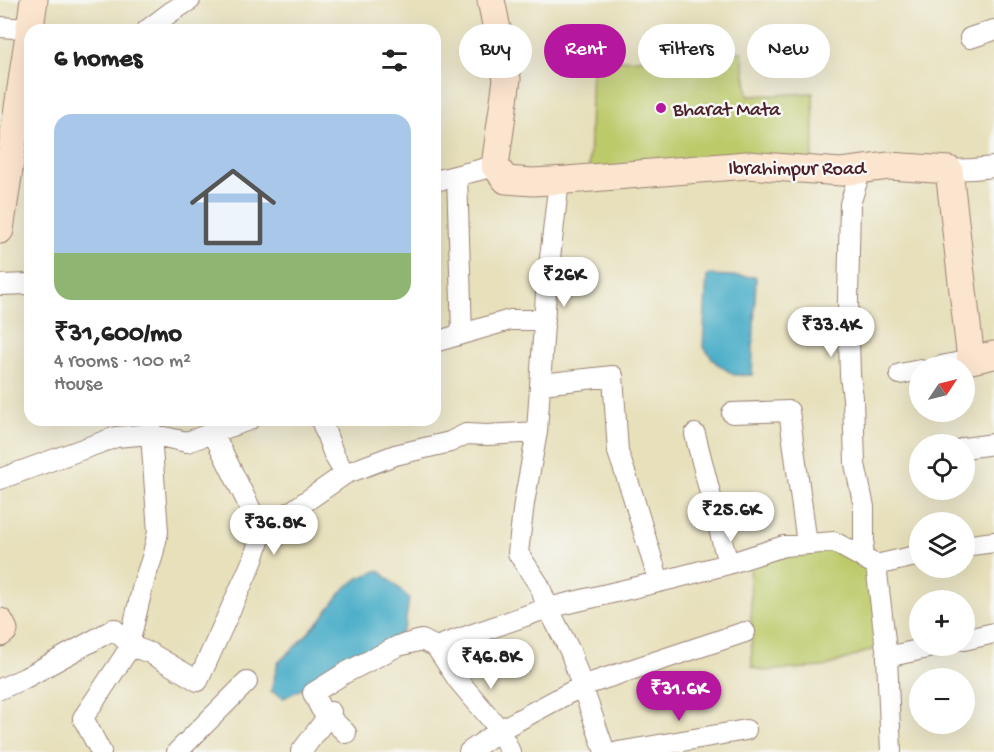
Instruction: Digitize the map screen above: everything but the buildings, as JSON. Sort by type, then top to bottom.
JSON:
[{"type":"street","points":[[30,24],[34,0]]},
{"type":"street","points":[[155,24],[190,0]]},
{"type":"street","points":[[441,180],[495,166],[507,79],[491,0]]},
{"type":"street","points":[[0,27],[24,29]]},
{"type":"street","points":[[970,38],[994,30]]},
{"type":"street","points":[[0,230],[9,110],[24,49]]},
{"type":"street","name":"Ibrahimpur Road","points":[[495,166],[506,180],[533,182],[747,165],[841,172],[889,166],[950,170]]},
{"type":"street","points":[[982,357],[950,170],[994,167]]},
{"type":"street","points":[[861,169],[850,204],[848,300],[850,375],[855,464],[864,507],[864,541],[887,657],[891,752]]},
{"type":"street","points":[[458,176],[462,334]]},
{"type":"street","points":[[559,180],[546,293],[537,432],[524,503],[518,553],[539,585],[570,651],[605,752]]},
{"type":"street","points":[[0,285],[24,284]]},
{"type":"street","points":[[441,340],[510,320],[544,320]]},
{"type":"street","points":[[900,374],[909,372]]},
{"type":"street","points":[[541,384],[613,376],[618,452],[659,582]]},
{"type":"street","points":[[732,413],[789,411],[807,543]]},
{"type":"street","points":[[0,479],[150,427],[187,442],[232,426]]},
{"type":"street","points":[[323,426],[334,455],[345,474]]},
{"type":"street","points":[[101,752],[83,718],[131,646],[131,636],[144,581],[158,532],[150,427]]},
{"type":"street","points":[[0,689],[25,678],[114,629],[131,646],[150,653],[198,681],[253,560],[262,532],[345,474],[395,455],[450,442],[466,434],[537,432]]},
{"type":"street","points":[[213,433],[262,532]]},
{"type":"street","points":[[695,435],[728,564]]},
{"type":"street","points":[[975,447],[994,444]]},
{"type":"street","points":[[436,647],[548,608],[728,564],[784,546],[834,542],[868,561],[909,556]]},
{"type":"street","points":[[975,545],[994,542]]},
{"type":"street","points":[[0,622],[4,630],[0,633]]},
{"type":"street","points":[[469,752],[500,730],[582,686],[746,632]]},
{"type":"street","points":[[975,637],[994,633]]},
{"type":"street","points":[[346,733],[330,714],[321,709],[313,693],[345,673],[398,646],[422,640],[436,647],[458,680],[500,730],[510,752]]},
{"type":"street","points":[[887,657],[909,652]]},
{"type":"street","points":[[177,752],[247,682]]},
{"type":"street","points":[[301,752],[330,714]]},
{"type":"street","points":[[618,752],[746,730]]},
{"type":"green space","points":[[735,52],[742,52],[748,96],[813,93],[814,143],[811,164],[589,173],[592,78],[626,78],[626,60],[638,59],[638,78],[735,78]]},
{"type":"green space","points":[[833,547],[871,568],[882,646],[824,667],[762,671],[752,667],[750,562]]},
{"type":"water","points":[[707,275],[756,277],[752,375],[734,375],[716,363],[703,346]]},
{"type":"water","points":[[379,570],[409,598],[405,626],[395,641],[316,686],[303,688],[284,698],[271,691],[278,663],[320,620],[344,589],[359,578]]},
{"type":"place","name":"Bharat Mata","points":[[661,108]]}]
